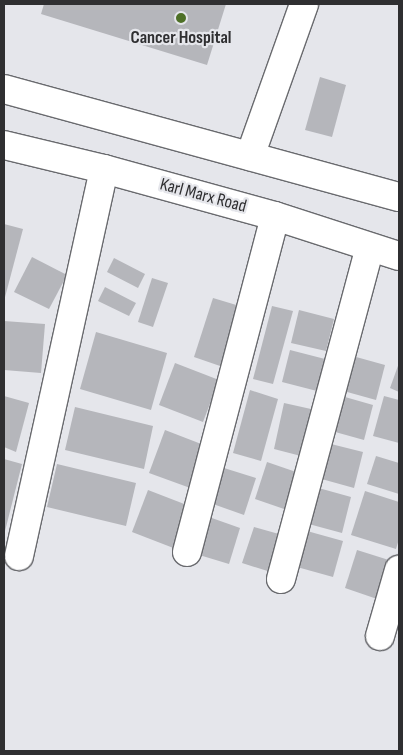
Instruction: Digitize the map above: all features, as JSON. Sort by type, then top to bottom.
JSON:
[{"type":"street","points":[[250,156],[304,4]]},
{"type":"street","points":[[4,89],[399,197]]},
{"type":"street","name":"Karl Marx Road","points":[[4,145],[104,169],[275,216],[399,256]]},
{"type":"street","points":[[19,556],[104,169]]},
{"type":"street","points":[[187,552],[275,216]]},
{"type":"street","points":[[281,580],[370,248]]},
{"type":"street","points":[[380,636],[399,570]]},
{"type":"building","points":[[44,4],[226,4],[207,65],[41,14]]},
{"type":"building","points":[[320,77],[346,85],[332,137],[305,130]]},
{"type":"building","points":[[4,224],[23,229],[4,301]]},
{"type":"building","points":[[32,257],[67,275],[49,309],[14,292]]},
{"type":"building","points":[[114,258],[145,274],[138,288],[107,272]]},
{"type":"building","points":[[152,278],[168,283],[153,327],[138,322]]},
{"type":"building","points":[[105,287],[136,303],[129,316],[98,301]]},
{"type":"building","points":[[213,298],[243,307],[223,367],[194,357]]},
{"type":"building","points":[[272,306],[293,311],[273,384],[253,379]]},
{"type":"building","points":[[299,310],[334,319],[326,351],[291,343]]},
{"type":"building","points":[[4,321],[45,324],[41,373],[4,370]]},
{"type":"building","points":[[96,332],[167,353],[151,410],[80,389]]},
{"type":"building","points":[[290,350],[325,359],[317,391],[282,382]]},
{"type":"building","points":[[349,355],[385,365],[376,400],[340,390]]},
{"type":"building","points":[[175,363],[219,380],[203,422],[159,405]]},
{"type":"building","points":[[399,363],[399,392],[390,388]]},
{"type":"building","points":[[250,390],[278,399],[261,461],[233,453]]},
{"type":"building","points":[[338,395],[373,405],[364,440],[328,430]]},
{"type":"building","points":[[4,396],[29,403],[16,452],[4,447]]},
{"type":"building","points":[[384,396],[399,400],[399,443],[373,436]]},
{"type":"building","points":[[284,403],[311,409],[301,456],[274,449]]},
{"type":"building","points":[[75,407],[153,426],[144,469],[65,450]]},
{"type":"building","points":[[165,430],[209,447],[193,489],[149,473]]},
{"type":"building","points":[[327,443],[363,452],[354,488],[318,478]]},
{"type":"building","points":[[376,456],[399,463],[399,494],[367,484]]},
{"type":"building","points":[[4,459],[22,464],[4,535]]},
{"type":"building","points":[[267,462],[299,473],[287,510],[255,499]]},
{"type":"building","points":[[57,464],[136,483],[126,526],[47,507]]},
{"type":"building","points":[[224,468],[256,478],[244,515],[213,504]]},
{"type":"building","points":[[315,487],[351,497],[342,533],[305,523]]},
{"type":"building","points":[[148,490],[192,507],[176,549],[132,532]]},
{"type":"building","points":[[365,491],[399,502],[399,539],[396,549],[351,535]]},
{"type":"building","points":[[209,517],[240,528],[229,564],[196,554]]},
{"type":"building","points":[[254,527],[286,536],[274,573],[242,563]]},
{"type":"building","points":[[307,531],[343,541],[333,577],[297,567]]},
{"type":"building","points":[[357,550],[392,561],[380,600],[345,588]]},
{"type":"place","name":"Cancer Hospital","points":[[181,18]]}]
